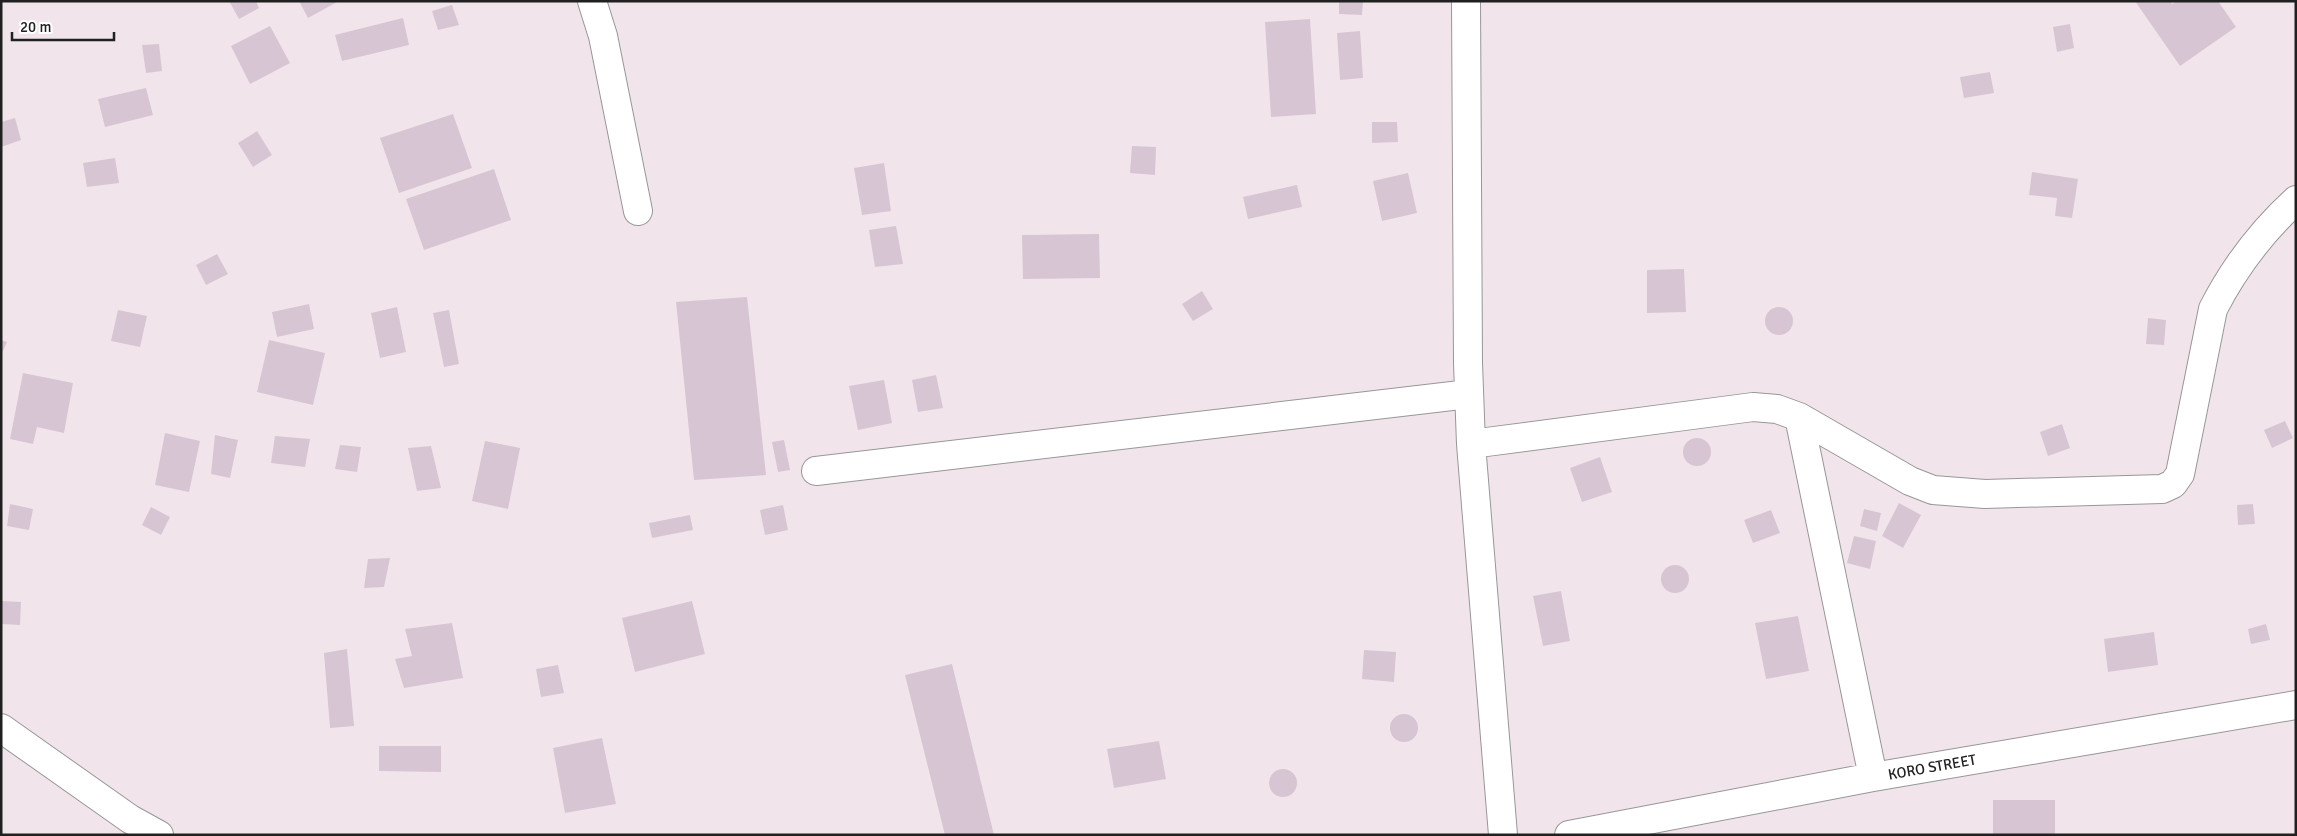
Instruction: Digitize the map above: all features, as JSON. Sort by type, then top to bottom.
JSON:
[{"type":"street","points":[[592,1],[602,36],[638,211]]},
{"type":"street","points":[[1466,1],[1471,444],[1503,835]]},
{"type":"street","points":[[1471,444],[1753,407],[1777,409],[1798,417],[1910,480],[1933,490],[1985,494],[2162,489],[2173,484],[2180,474],[2213,309],[2220,294],[2262,232],[2296,200]]},
{"type":"street","points":[[816,472],[1469,394]]},
{"type":"street","points":[[1798,417],[1873,777]]},
{"type":"street","name":"KORO STREET","points":[[1569,835],[1873,777],[2296,705]]},
{"type":"street","points":[[1,728],[130,819],[159,835]]},
{"type":"building","points":[[229,1],[256,1],[259,8],[239,19]]},
{"type":"building","points":[[299,1],[339,1],[308,18]]},
{"type":"building","points":[[1339,1],[1363,1],[1362,15],[1339,14]]},
{"type":"building","points":[[2135,1],[2171,1],[2172,4],[2176,1],[2218,1],[2236,27],[2180,66]]},
{"type":"building","points":[[452,5],[459,25],[438,30],[432,11]]},
{"type":"building","points":[[403,18],[409,45],[342,61],[335,35]]},
{"type":"building","points":[[1310,19],[1316,114],[1271,117],[1265,22]]},
{"type":"building","points":[[2070,24],[2074,48],[2057,52],[2053,27]]},
{"type":"building","points":[[270,26],[290,63],[250,84],[231,46]]},
{"type":"building","points":[[1360,31],[1363,78],[1340,80],[1337,33]]},
{"type":"building","points":[[159,44],[162,71],[146,73],[142,45]]},
{"type":"building","points":[[1990,72],[1994,93],[1964,98],[1960,77]]},
{"type":"building","points":[[146,88],[153,115],[105,127],[98,99]]},
{"type":"building","points":[[453,114],[472,168],[399,193],[380,138]]},
{"type":"building","points":[[15,118],[21,140],[1,147],[1,122]]},
{"type":"building","points":[[1372,122],[1397,122],[1398,142],[1372,143]]},
{"type":"building","points":[[257,131],[272,155],[253,167],[238,143]]},
{"type":"building","points":[[1132,146],[1156,147],[1155,175],[1130,173]]},
{"type":"building","points":[[115,158],[119,183],[87,187],[83,163]]},
{"type":"building","points":[[884,163],[891,211],[862,215],[854,168]]},
{"type":"building","points":[[494,169],[511,220],[424,250],[406,199]]},
{"type":"building","points":[[2032,172],[2078,179],[2072,218],[2055,216],[2057,198],[2029,195]]},
{"type":"building","points":[[1408,173],[1417,213],[1382,221],[1373,181]]},
{"type":"building","points":[[1297,185],[1302,207],[1248,219],[1243,197]]},
{"type":"building","points":[[896,226],[903,264],[875,267],[869,230]]},
{"type":"building","points":[[1099,234],[1100,278],[1023,279],[1022,235]]},
{"type":"building","points":[[217,254],[228,274],[206,285],[196,265]]},
{"type":"building","points":[[1684,269],[1686,312],[1647,313],[1647,270]]},
{"type":"building","points":[[1202,291],[1213,309],[1193,321],[1182,304]]},
{"type":"building","points":[[747,297],[766,475],[694,480],[676,302]]},
{"type":"building","points":[[309,304],[314,329],[277,337],[272,312]]},
{"type":"building","points":[[397,307],[406,352],[380,358],[371,313]]},
{"type":"building","points":[[1779,307],[1789,311],[1793,321],[1789,331],[1779,335],[1769,331],[1765,321],[1769,311]]},
{"type":"building","points":[[118,310],[147,316],[140,347],[111,341]]},
{"type":"building","points":[[449,310],[459,364],[444,367],[433,313]]},
{"type":"building","points":[[2148,318],[2166,320],[2164,345],[2146,344]]},
{"type":"building","points":[[1,340],[7,342],[1,355]]},
{"type":"building","points":[[269,340],[325,353],[313,405],[257,392]]},
{"type":"building","points":[[23,373],[73,383],[64,433],[37,427],[33,444],[10,439]]},
{"type":"building","points":[[936,375],[943,408],[918,412],[912,380]]},
{"type":"building","points":[[884,380],[892,423],[858,430],[849,386]]},
{"type":"building","points":[[2285,421],[2293,438],[2272,448],[2264,430]]},
{"type":"building","points":[[2062,424],[2070,448],[2048,456],[2040,432]]},
{"type":"building","points":[[165,433],[200,441],[189,492],[155,485]]},
{"type":"building","points":[[215,435],[238,440],[230,478],[211,474]]},
{"type":"building","points":[[275,436],[310,439],[305,467],[271,463]]},
{"type":"building","points":[[1697,438],[1707,442],[1711,452],[1707,462],[1697,466],[1687,462],[1683,452],[1687,442]]},
{"type":"building","points":[[784,440],[790,470],[778,472],[772,442]]},
{"type":"building","points":[[485,441],[520,448],[508,509],[472,501]]},
{"type":"building","points":[[340,445],[361,447],[357,472],[335,469]]},
{"type":"building","points":[[431,446],[441,488],[417,491],[408,448]]},
{"type":"building","points":[[1600,457],[1612,492],[1582,502],[1570,468]]},
{"type":"building","points":[[1899,503],[1921,515],[1903,548],[1882,536]]},
{"type":"building","points":[[10,504],[33,509],[29,530],[7,526]]},
{"type":"building","points":[[2253,504],[2255,524],[2238,525],[2237,505]]},
{"type":"building","points":[[783,505],[788,530],[765,535],[760,510]]},
{"type":"building","points":[[151,507],[170,517],[161,535],[142,525]]},
{"type":"building","points":[[1864,509],[1881,513],[1877,531],[1860,526]]},
{"type":"building","points":[[1771,510],[1780,533],[1753,543],[1744,520]]},
{"type":"building","points":[[690,515],[693,530],[652,538],[649,523]]},
{"type":"building","points":[[1854,536],[1876,541],[1870,569],[1847,563]]},
{"type":"building","points":[[390,558],[384,587],[364,588],[368,559]]},
{"type":"building","points":[[1675,565],[1685,569],[1689,579],[1685,589],[1675,593],[1665,589],[1661,579],[1665,569]]},
{"type":"building","points":[[1561,591],[1570,641],[1543,646],[1533,596]]},
{"type":"building","points":[[1,601],[21,602],[20,625],[1,624]]},
{"type":"building","points":[[692,601],[705,654],[635,672],[622,618]]},
{"type":"building","points":[[1798,616],[1809,671],[1766,679],[1755,623]]},
{"type":"building","points":[[452,623],[463,678],[404,688],[395,659],[412,656],[405,629]]},
{"type":"building","points":[[2266,624],[2270,640],[2251,644],[2248,629]]},
{"type":"building","points":[[2154,632],[2158,665],[2108,672],[2104,639]]},
{"type":"building","points":[[347,649],[354,726],[330,728],[324,653]]},
{"type":"building","points":[[1364,650],[1396,652],[1394,682],[1362,679]]},
{"type":"building","points":[[952,664],[994,835],[945,835],[905,675]]},
{"type":"building","points":[[558,665],[564,693],[541,697],[536,669]]},
{"type":"building","points":[[1404,714],[1414,718],[1418,728],[1414,738],[1404,742],[1394,738],[1390,728],[1394,718]]},
{"type":"building","points":[[602,738],[616,804],[565,813],[553,748]]},
{"type":"building","points":[[1159,741],[1166,779],[1114,788],[1107,749]]},
{"type":"building","points":[[379,746],[441,746],[441,772],[379,771]]},
{"type":"building","points":[[1283,769],[1293,773],[1297,783],[1293,793],[1283,797],[1273,793],[1269,783],[1273,773]]},
{"type":"building","points":[[1993,800],[2055,800],[2055,835],[1993,835]]}]
